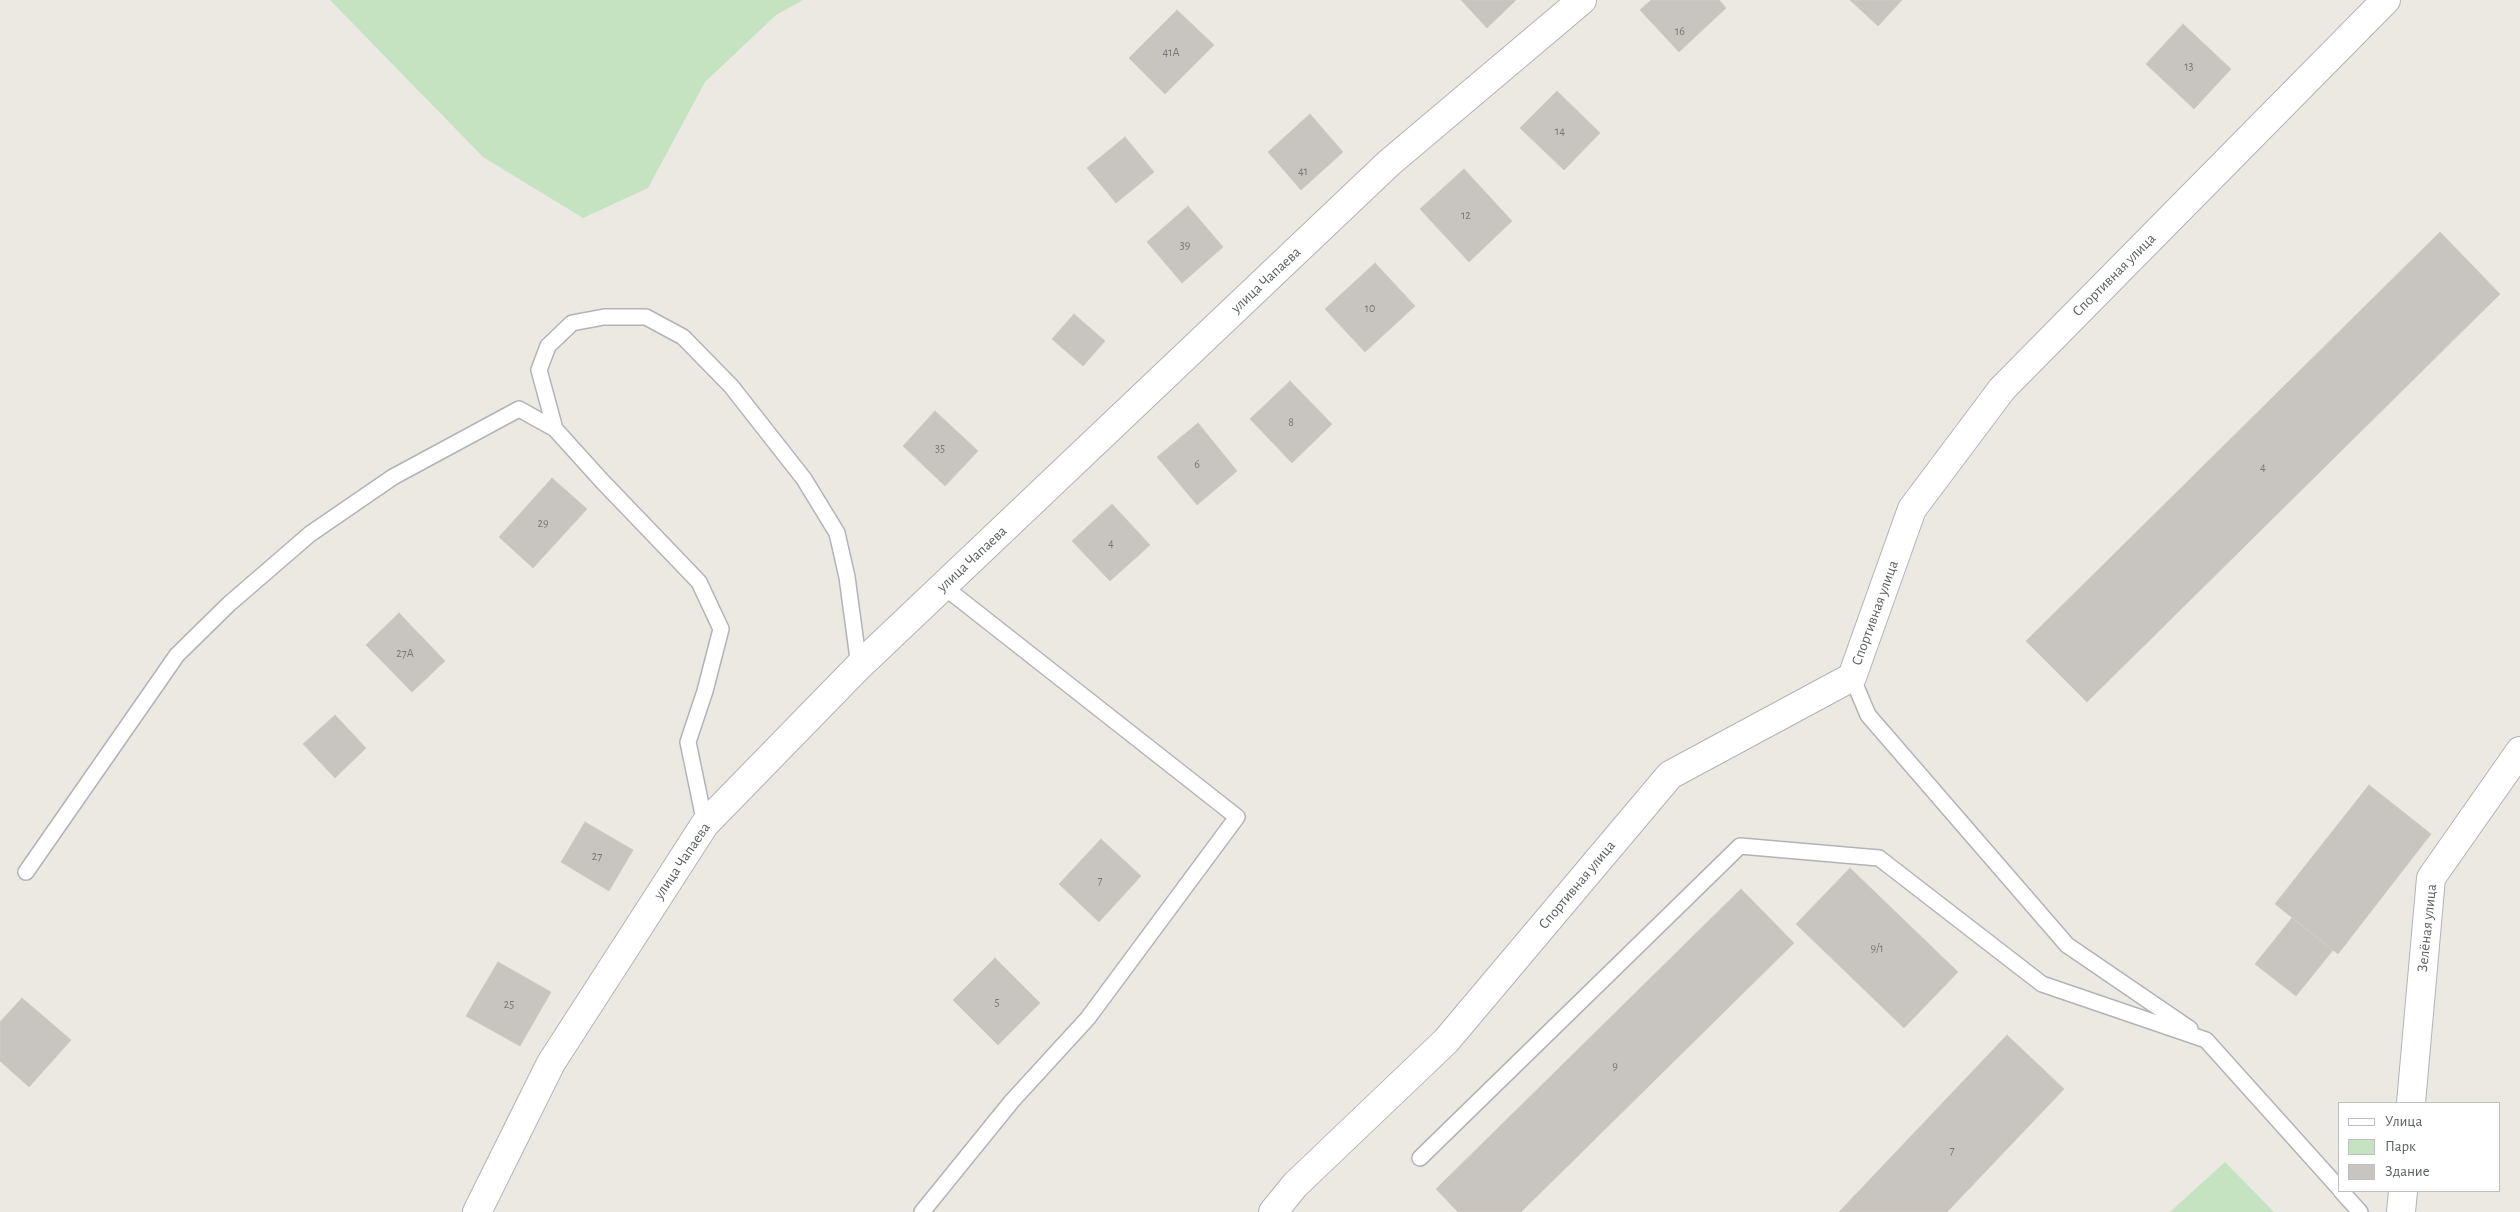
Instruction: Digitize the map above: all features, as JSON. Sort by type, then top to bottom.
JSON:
[{"type":"street","name":"улица Чапаева","points":[[477,1212],[551,1064],[705,824],[859,666],[1389,163],[1582,0]]},
{"type":"street","name":"Спортивная улица","points":[[1273,1212],[1295,1185],[1446,1041],[1670,775],[1852,677],[1912,509],[2002,389],[2386,0]]},
{"type":"street","name":"Зелёная улица","points":[[2411,1102],[2432,878],[2520,751]]},
{"type":"street","points":[[2401,1212],[2403,1192]]},
{"type":"lane","points":[[555,429],[539,370],[548,346],[572,324],[604,317],[646,317],[683,337],[731,386],[804,479],[837,533],[847,577],[859,666]]},
{"type":"lane","points":[[26,872],[177,654],[229,604],[310,534],[392,477],[519,409],[555,429],[699,582],[721,628],[705,691],[688,742],[705,824]]},
{"type":"lane","points":[[922,1212],[1012,1102],[1088,1018],[1237,817],[944,586]]},
{"type":"lane","points":[[1852,677],[1868,715],[2067,945],[2206,1040],[2338,1187]]},
{"type":"lane","points":[[1420,1158],[1740,846],[1879,858],[2042,984],[2206,1040]]},
{"type":"lane","points":[[2343,1192],[2360,1212]]},
{"type":"green space","points":[[330,0],[803,0],[776,15],[705,82],[648,188],[583,218],[483,157]]},
{"type":"green space","points":[[2225,1162],[2274,1212],[2170,1212]]},
{"type":"building","points":[[1461,0],[1516,0],[1487,28]]},
{"type":"building","points":[[1651,0],[1719,0],[1726,8],[1679,52],[1640,10]]},
{"type":"building","points":[[1850,0],[1902,0],[1878,26]]},
{"type":"building","points":[[1177,10],[1214,45],[1165,94],[1129,58]]},
{"type":"building","points":[[2183,24],[2231,69],[2194,109],[2146,64]]},
{"type":"building","points":[[1557,91],[1600,133],[1564,170],[1520,128]]},
{"type":"building","points":[[1310,114],[1343,152],[1301,190],[1268,152]]},
{"type":"building","points":[[1125,137],[1154,172],[1116,203],[1087,168]]},
{"type":"building","points":[[1464,169],[1512,221],[1469,262],[1420,209]]},
{"type":"building","points":[[1188,206],[1223,247],[1182,283],[1147,242]]},
{"type":"building","points":[[2440,232],[2500,294],[2087,702],[2026,641]]},
{"type":"building","points":[[1375,263],[1415,306],[1365,352],[1325,309]]},
{"type":"building","points":[[1074,314],[1105,341],[1083,366],[1052,339]]},
{"type":"building","points":[[1290,381],[1332,424],[1292,463],[1250,419]]},
{"type":"building","points":[[935,411],[978,451],[945,486],[903,446]]},
{"type":"building","points":[[1198,423],[1237,471],[1197,505],[1157,457]]},
{"type":"building","points":[[552,478],[587,509],[533,568],[499,537]]},
{"type":"building","points":[[1112,504],[1150,545],[1110,581],[1072,541]]},
{"type":"building","points":[[399,613],[445,661],[412,692],[366,645]]},
{"type":"building","points":[[335,715],[366,748],[335,778],[303,744]]},
{"type":"building","points":[[2369,785],[2431,834],[2338,954],[2275,904]]},
{"type":"building","points":[[585,822],[633,850],[609,891],[561,862]]},
{"type":"building","points":[[1101,839],[1141,876],[1099,922],[1059,884]]},
{"type":"building","points":[[1850,868],[1958,972],[1904,1028],[1796,924]]},
{"type":"building","points":[[1741,889],[1794,943],[1521,1212],[1458,1212],[1436,1189]]},
{"type":"building","points":[[2292,918],[2333,950],[2296,996],[2255,964]]},
{"type":"building","points":[[995,958],[1040,1003],[998,1045],[953,1000]]},
{"type":"building","points":[[498,962],[551,992],[520,1046],[466,1016]]},
{"type":"building","points":[[22,998],[71,1040],[29,1087],[0,1061],[0,1022]]},
{"type":"building","points":[[2007,1035],[2064,1089],[1947,1212],[1839,1212]]}]
